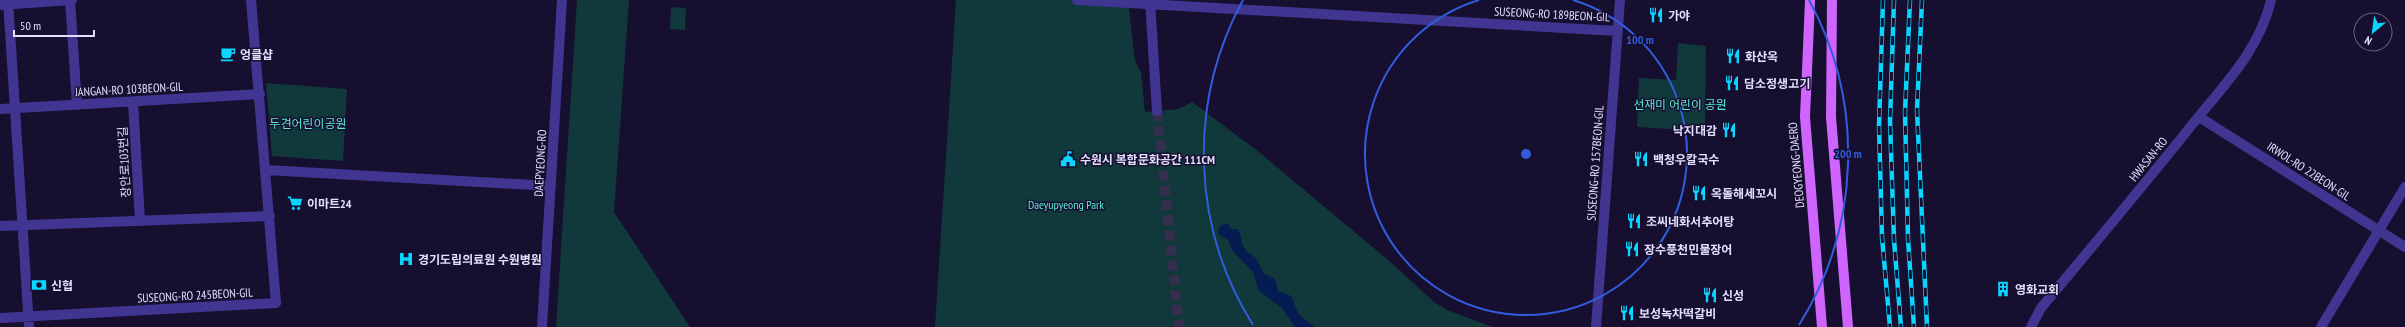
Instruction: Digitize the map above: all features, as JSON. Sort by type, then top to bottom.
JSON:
[{"type":"main road","name":"DEOGYEONG-DAERO","points":[[1810,0],[1805,117],[1822,327]]},
{"type":"main road","points":[[1832,0],[1831,117],[1848,327]]},
{"type":"street","points":[[0,318],[29,322],[16,108],[6,3],[71,0],[77,105]]},
{"type":"street","name":"SUSEONG-RO 245BEON-GIL","points":[[29,322],[276,303],[260,94],[251,0]]},
{"type":"street","name":"DAEPYEONG-RO","points":[[542,327],[562,0]]},
{"type":"street","name":"SUSEONG-RO 189BEON-GIL","points":[[1077,0],[1150,2],[1617,31]]},
{"type":"street","name":"SUSEONG-RO 157BEON-GIL","points":[[1596,327],[1620,0]]},
{"type":"street","name":"HWASAN-RO","points":[[2031,327],[2041,308],[2199,117],[2244,60],[2263,26],[2271,0]]},
{"type":"street","points":[[1150,2],[1158,111]]},
{"type":"street","name":"JANGAN-RO 103BEON-GIL","points":[[0,109],[260,94]]},
{"type":"street","name":"장안로103번길","points":[[134,102],[140,220]]},
{"type":"street","name":"IRWOL-RO 22BEON-GIL","points":[[2199,117],[2377,231],[2402,245]]},
{"type":"street","points":[[266,170],[551,186]]},
{"type":"street","points":[[2321,327],[2377,231],[2405,187]]},
{"type":"street","points":[[0,226],[270,216]]},
{"type":"green space","points":[[577,0],[629,0],[614,212],[690,327],[556,327]]},
{"type":"green space","name":"Daeyupyeong Park","points":[[956,0],[1128,0],[1135,61],[1141,72],[1145,112],[1179,109],[1192,102],[1259,152],[1387,259],[1434,302],[1447,310],[1493,327],[935,327]]},
{"type":"green space","points":[[671,7],[686,8],[685,30],[670,29]]},
{"type":"green space","name":"선재미 어린이 공원","points":[[1678,43],[1706,46],[1705,131],[1637,127],[1639,78],[1676,80]]},
{"type":"green space","name":"두견어린이공원","points":[[266,83],[347,89],[343,161],[272,156]]},
{"type":"water","points":[[1224,224],[1228,224],[1231,229],[1237,229],[1240,233],[1242,244],[1247,252],[1256,258],[1263,273],[1275,279],[1278,291],[1291,296],[1299,315],[1315,327],[1295,327],[1282,308],[1259,291],[1253,272],[1232,250],[1228,240],[1218,234],[1219,227]]},
{"type":"tunnel","points":[[1157,111],[1179,327]]},
{"type":"railway","points":[[1883,0],[1879,126],[1882,237],[1890,327]]},
{"type":"railway","points":[[1894,0],[1890,121],[1894,240],[1901,327]]},
{"type":"railway","points":[[1910,0],[1905,112],[1908,239],[1914,327]]},
{"type":"railway","points":[[1922,0],[1917,110],[1927,327]]},
{"type":"place","name":"가야","points":[[1656,15]]},
{"type":"place","name":"엉클샵","points":[[228,54]]},
{"type":"place","name":"화산옥","points":[[1733,56]]},
{"type":"place","name":"담소정생고기","points":[[1732,83]]},
{"type":"place","name":"낙지대감","points":[[1729,130]]},
{"type":"place","name":"수원시 복합문화공간 111CM","points":[[1068,159]]},
{"type":"place","name":"백청우칼국수","points":[[1641,159]]},
{"type":"place","name":"옥돌해세꼬시","points":[[1699,193]]},
{"type":"place","name":"이마트24","points":[[295,203]]},
{"type":"place","name":"조씨네화서추어탕","points":[[1634,221]]},
{"type":"place","name":"장수풍천민물장어","points":[[1632,249]]},
{"type":"place","name":"경기도립의료원 수원병원","points":[[406,259]]},
{"type":"place","name":"신협","points":[[39,285]]},
{"type":"place","name":"영화교회","points":[[2003,289]]},
{"type":"place","name":"신성","points":[[1710,295]]},
{"type":"place","name":"보성녹차떡갈비","points":[[1627,313]]}]
